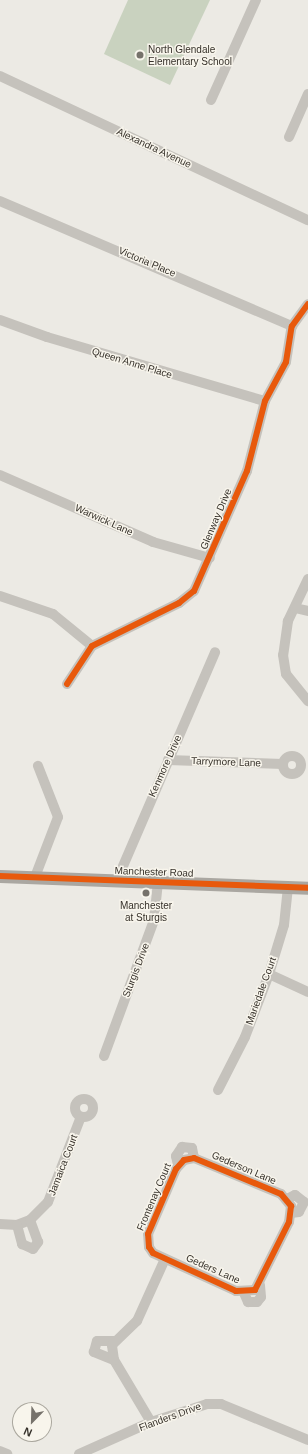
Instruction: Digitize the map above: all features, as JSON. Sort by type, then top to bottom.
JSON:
[{"type":"main road","name":"Manchester Road","points":[[0,876],[308,888]]},
{"type":"street","points":[[211,100],[256,0]]},
{"type":"street","name":"Alexandra Avenue","points":[[0,76],[308,220]]},
{"type":"street","points":[[289,137],[308,94]]},
{"type":"street","name":"Victoria Place","points":[[0,201],[292,326]]},
{"type":"street","name":"Glenway Drive","points":[[92,646],[186,599],[210,558],[247,471],[265,401],[286,362],[292,326],[308,304]]},
{"type":"street","name":"Queen Anne Place","points":[[0,320],[47,338],[265,401]]},
{"type":"street","name":"Warwick Lane","points":[[0,475],[153,542],[210,558]]},
{"type":"street","points":[[308,579],[284,637],[283,655],[286,674],[308,701]]},
{"type":"street","points":[[0,596],[52,614],[92,646],[67,684]]},
{"type":"street","points":[[295,608],[308,611]]},
{"type":"street","name":"Kenmore Drive","points":[[117,880],[215,652]]},
{"type":"street","name":"Tarrymore Lane","points":[[168,760],[283,764]]},
{"type":"street","points":[[35,877],[58,818],[38,766]]},
{"type":"street","name":"Sturgis Drive","points":[[104,1056],[154,920],[158,882]]},
{"type":"street","name":"Mariedale Court","points":[[218,1090],[245,1037],[269,974],[284,925],[288,887]]},
{"type":"street","points":[[269,974],[308,992]]},
{"type":"street","name":"Jamaica Court","points":[[0,1224],[17,1225],[30,1220],[48,1202],[80,1119]]},
{"type":"street","name":"Gederson Lane","points":[[181,1162],[194,1158],[290,1206]]},
{"type":"street","name":"Frontenay Court","points":[[165,1259],[153,1253],[147,1240],[181,1162]]},
{"type":"street","name":"Geders Lane","points":[[165,1259],[244,1293],[260,1285],[290,1206]]},
{"type":"street","points":[[17,1225],[22,1244],[32,1249],[38,1242],[30,1220]]},
{"type":"street","points":[[114,1360],[94,1352],[97,1341],[114,1341],[137,1321],[165,1259]]},
{"type":"street","points":[[114,1341],[114,1360],[151,1422]]},
{"type":"street","name":"Flanders Drive","points":[[79,1454],[151,1422],[199,1406],[221,1404],[308,1440]]},
{"type":"street","points":[[0,1451],[7,1454]]},
{"type":"green space","points":[[128,0],[210,0],[170,85],[104,54]]},
{"type":"cycle path","points":[[67,684],[92,646],[179,603],[194,591],[247,471],[265,401],[286,362],[292,326],[308,304]]},
{"type":"cycle path","points":[[0,876],[308,888]]},
{"type":"cycle path","points":[[194,1158],[281,1194],[291,1206],[289,1222],[255,1290],[236,1291],[153,1253],[149,1247],[148,1234],[176,1169],[184,1160],[194,1158]]},
{"type":"place","name":"North Glendale Elementary School","points":[[140,55]]},
{"type":"place","name":"Manchester at Sturgis","points":[[146,893]]}]
